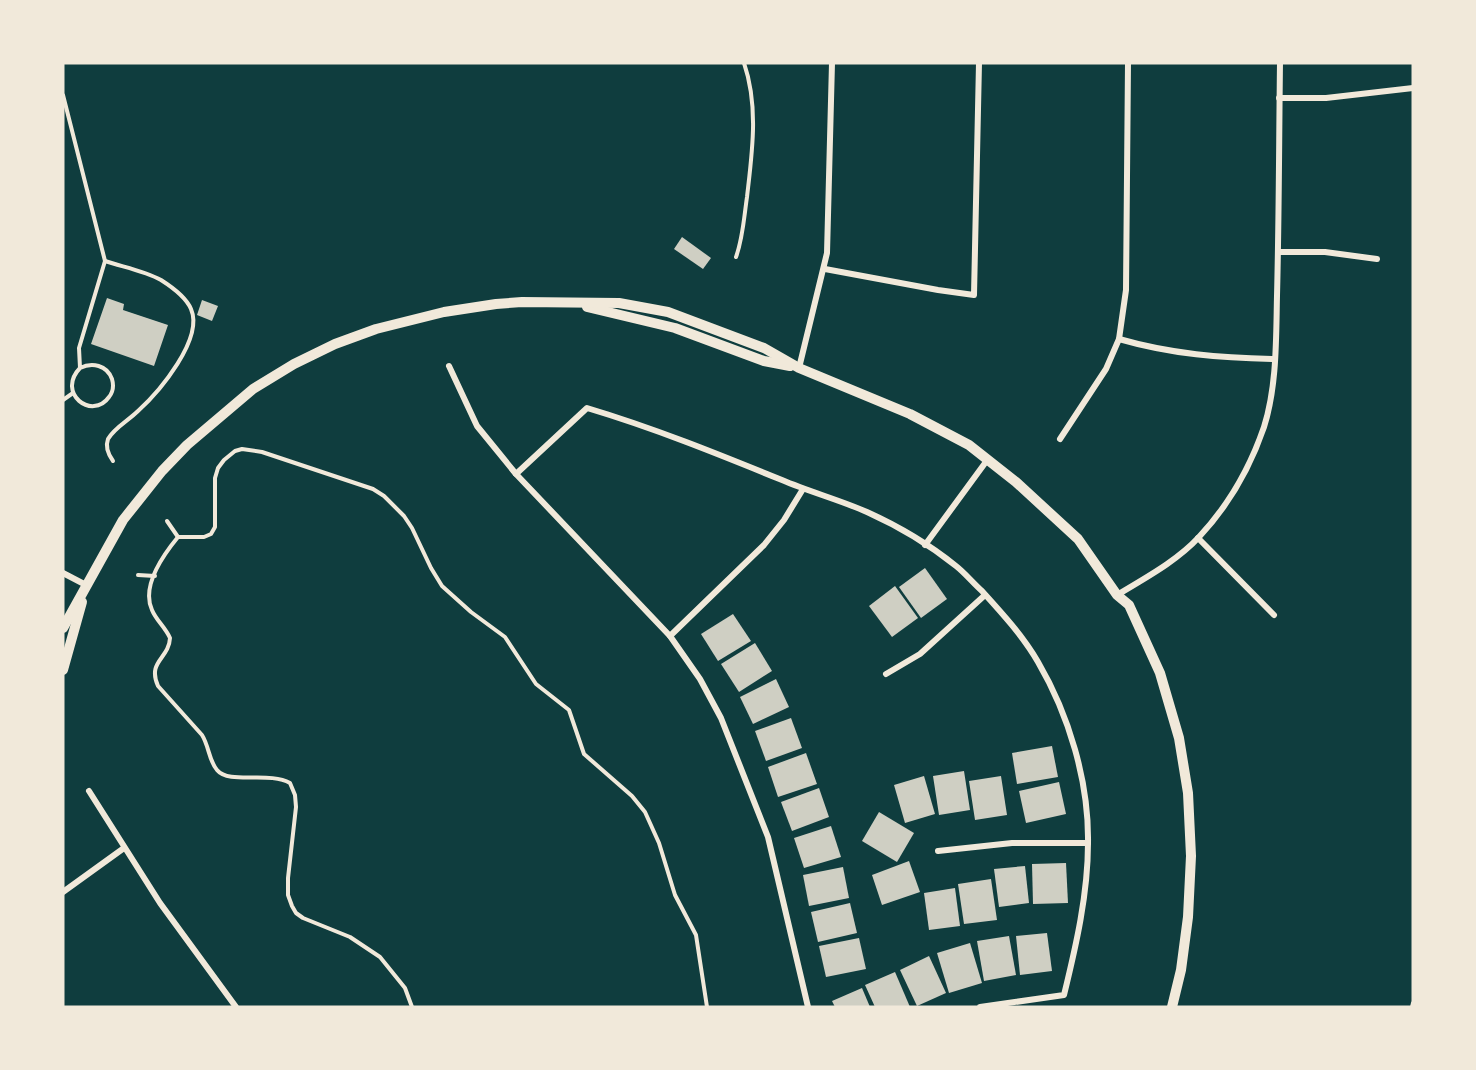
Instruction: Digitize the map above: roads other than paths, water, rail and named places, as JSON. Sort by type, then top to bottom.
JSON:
[{"type":"street","points":[[800,368],[825,269],[828,246],[832,63]]},
{"type":"street","points":[[825,269],[975,295],[979,63]]},
{"type":"street","points":[[1060,439],[1106,369],[1119,339],[1126,290],[1128,63]]},
{"type":"street","points":[[1117,595],[1162,567],[1198,538],[1238,484],[1255,452],[1264,425],[1272,387],[1274,359],[1278,252],[1280,63]]},
{"type":"street","points":[[1279,98],[1326,98],[1413,88]]},
{"type":"street","points":[[1278,252],[1325,252],[1377,259]]},
{"type":"street","points":[[63,628],[123,520],[162,471],[188,445],[253,389],[294,364],[335,344],[376,329],[444,312],[522,302],[593,306],[619,303],[668,312],[764,348],[800,368],[910,414],[969,445],[1016,482],[1078,539],[1117,595],[1129,605],[1160,673],[1179,738],[1188,793],[1191,855],[1188,917],[1181,970],[1172,1007]]},
{"type":"street","points":[[1119,339],[1172,352],[1238,359],[1274,359]]},
{"type":"street","points":[[449,366],[477,426],[516,474],[670,636],[700,679],[717,709],[764,828],[808,1007]]},
{"type":"street","points":[[516,474],[587,408],[636,423],[867,512],[957,566],[1000,611],[1032,652],[1059,704],[1083,785],[1089,843],[1085,889],[1064,995],[980,1007]]},
{"type":"street","points":[[925,545],[988,459]]},
{"type":"street","points":[[670,636],[764,545],[784,520],[803,489]]},
{"type":"street","points":[[1198,538],[1274,615]]},
{"type":"street","points":[[63,573],[86,585]]},
{"type":"street","points":[[63,670],[86,585]]},
{"type":"street","points":[[886,674],[920,654],[985,595]]},
{"type":"street","points":[[89,791],[160,903],[236,1007]]},
{"type":"street","points":[[938,851],[1012,843],[1089,843]]},
{"type":"street","points":[[63,892],[124,848]]},
{"type":"lane","points":[[736,257],[742,237],[753,154],[752,104],[744,63]]},
{"type":"lane","points":[[63,95],[105,261],[79,348],[80,368]]},
{"type":"lane","points":[[105,261],[161,280],[186,300],[193,317],[189,339],[175,369],[155,395],[113,432],[107,442],[107,451],[112,461]]},
{"type":"lane","points":[[93,364],[106,370],[110,375],[113,388],[107,400],[94,406],[81,403],[73,393],[72,379],[80,368],[93,364]]},
{"type":"lane","points":[[63,400],[73,393]]},
{"type":"lane","points":[[178,537],[204,537],[211,534],[215,527],[215,478],[218,468],[230,454],[242,449],[262,452],[373,489],[384,496],[412,528],[442,586],[471,612],[505,637],[536,684],[569,710],[584,754],[632,796],[645,812],[659,843],[675,895],[696,935],[707,1007]]},
{"type":"lane","points":[[167,521],[178,537]]},
{"type":"lane","points":[[178,537],[165,555],[150,591],[150,604],[153,612],[170,638],[168,648],[156,666],[155,679],[158,686],[202,735],[213,765],[220,773],[231,778],[276,778],[290,783],[295,795],[296,807],[288,878],[288,895],[292,906],[303,918],[350,937],[380,957],[388,964],[405,988],[412,1007]]},
{"type":"lane","points":[[138,575],[155,576]]}]
